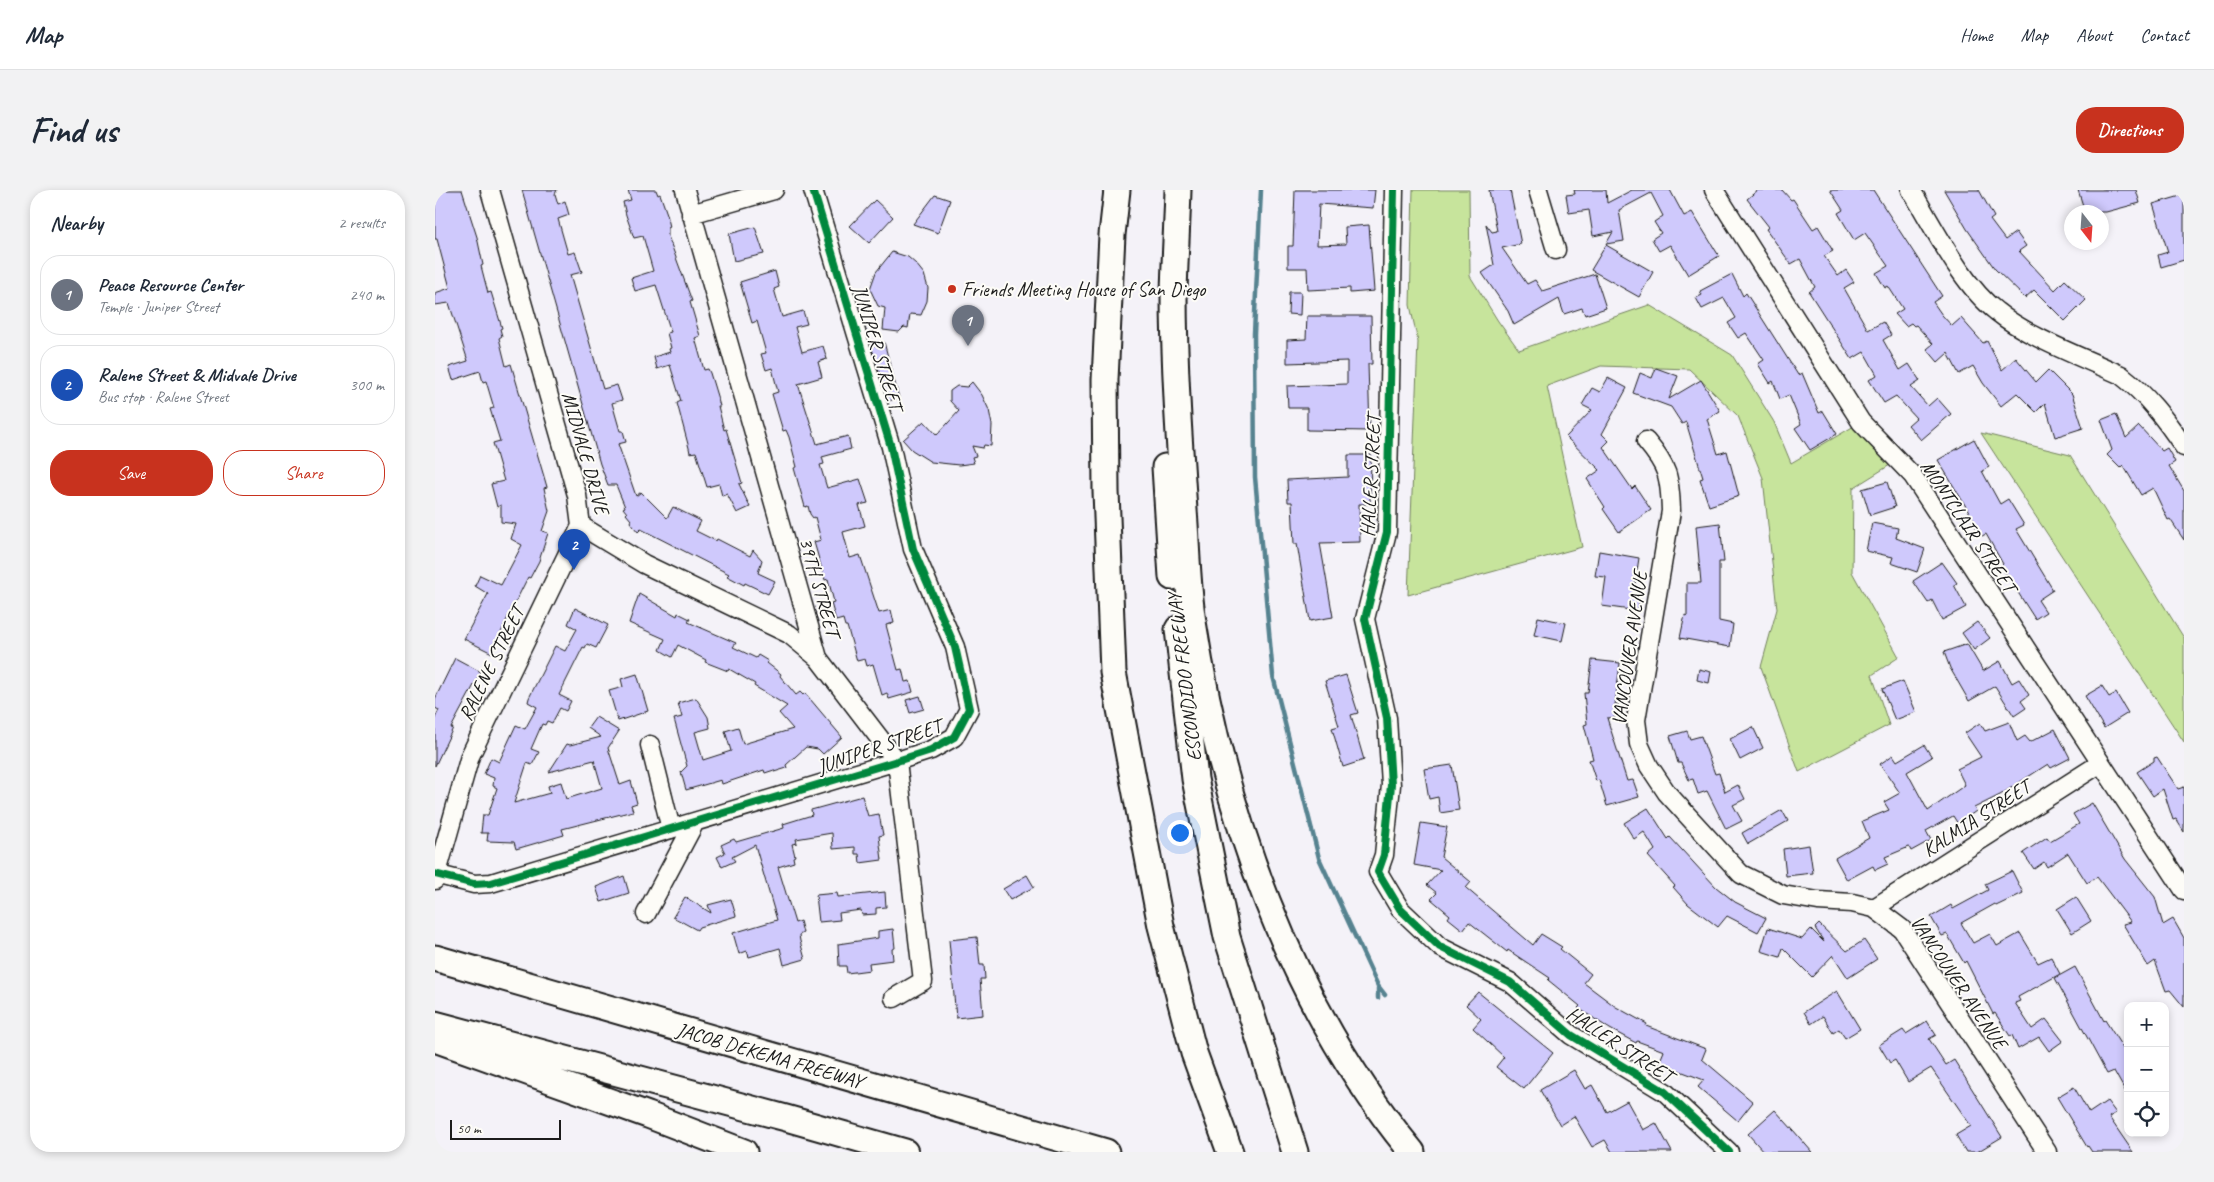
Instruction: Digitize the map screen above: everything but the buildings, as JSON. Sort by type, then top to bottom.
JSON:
[{"type":"highway","points":[[1117,190],[1111,235],[1105,380],[1105,491],[1113,672],[1161,926],[1194,1053],[1230,1152]]},
{"type":"highway","points":[[1178,190],[1174,293],[1180,446],[1192,619],[1207,705],[1236,813],[1257,877],[1287,951],[1349,1065],[1390,1126],[1412,1152]]},
{"type":"highway","name":"ESCONDIDO FREEWAY","points":[[1178,190],[1166,262],[1162,359],[1166,505],[1195,779],[1227,937],[1295,1152]]},
{"type":"highway","name":"JACOB DEKEMA FREEWAY","points":[[435,958],[1106,1152]]},
{"type":"highway","points":[[435,1024],[777,1115],[905,1152]]},
{"type":"highway","points":[[435,1039],[649,1115],[744,1152]]},
{"type":"street","name":"MIDVALE DRIVE","points":[[490,190],[577,495],[581,526],[644,564],[789,634],[818,658]]},
{"type":"street","name":"39TH STREET","points":[[685,190],[818,658],[897,761]]},
{"type":"street","points":[[691,214],[774,190]]},
{"type":"street","name":"JUNIPER STREET","points":[[436,877],[475,884],[491,883],[897,761],[931,750],[955,737],[969,709],[955,647],[913,549],[891,447],[813,190]]},
{"type":"street","name":"HALLER STREET","points":[[1393,190],[1387,532],[1365,619],[1387,718],[1391,785],[1384,855],[1378,872],[1401,909],[1441,947],[1510,982],[1571,1035],[1665,1092],[1729,1152]]},
{"type":"street","points":[[1538,190],[1556,250]]},
{"type":"street","name":"MONTCLAIR STREET","points":[[1714,190],[1861,422],[1913,476],[2184,890]]},
{"type":"street","points":[[1911,190],[1973,288],[1994,310],[2013,324],[2121,375],[2134,385],[2164,417],[2184,447]]},
{"type":"street","name":"VANCOUVER AVENUE","points":[[1646,441],[1663,461],[1670,484],[1671,511],[1636,720],[1639,744],[1649,766],[1667,793],[1741,874],[1783,895],[1818,901],[1852,903],[1874,908],[1902,929],[2047,1152]]},
{"type":"street","name":"RALENE STREET","points":[[436,877],[469,756],[581,526]]},
{"type":"street","points":[[651,745],[671,829]]},
{"type":"street","points":[[894,998],[923,981],[897,761]]},
{"type":"street","name":"KALMIA STREET","points":[[1874,908],[2101,762]]},
{"type":"street","points":[[646,914],[695,822]]},
{"type":"green space","points":[[1413,190],[1469,190],[1470,276],[1519,350],[1649,305],[1732,355],[1774,422],[1791,463],[1861,422],[1898,460],[1853,488],[1852,572],[1899,657],[1872,675],[1889,725],[1799,772],[1761,667],[1777,609],[1763,478],[1738,416],[1689,369],[1601,366],[1547,386],[1582,547],[1408,595],[1418,342],[1410,305]]},
{"type":"green space","points":[[1981,433],[2070,455],[2184,638],[2184,742]]},
{"type":"waterway","points":[[1261,190],[1254,334],[1255,477],[1273,676],[1319,858],[1378,986],[1385,995]]},
{"type":"waterway","points":[[1378,988],[1378,998]]},
{"type":"cycle path","points":[[435,874],[474,884],[491,883],[897,761],[931,750],[954,737],[969,709],[955,647],[913,549],[891,447],[813,190]]},
{"type":"cycle path","points":[[1394,190],[1387,532],[1365,619],[1387,718],[1391,785],[1384,855],[1378,872],[1400,909],[1440,947],[1510,982],[1571,1035],[1665,1092],[1729,1152]]},
{"type":"place","name":"Friends Meeting House of San Diego","points":[[952,289]]},
{"type":"place","name":"Peace Resource Center","points":[[968,346]]},
{"type":"place","name":"Ralene Street & Midvale Drive","points":[[574,570]]}]
